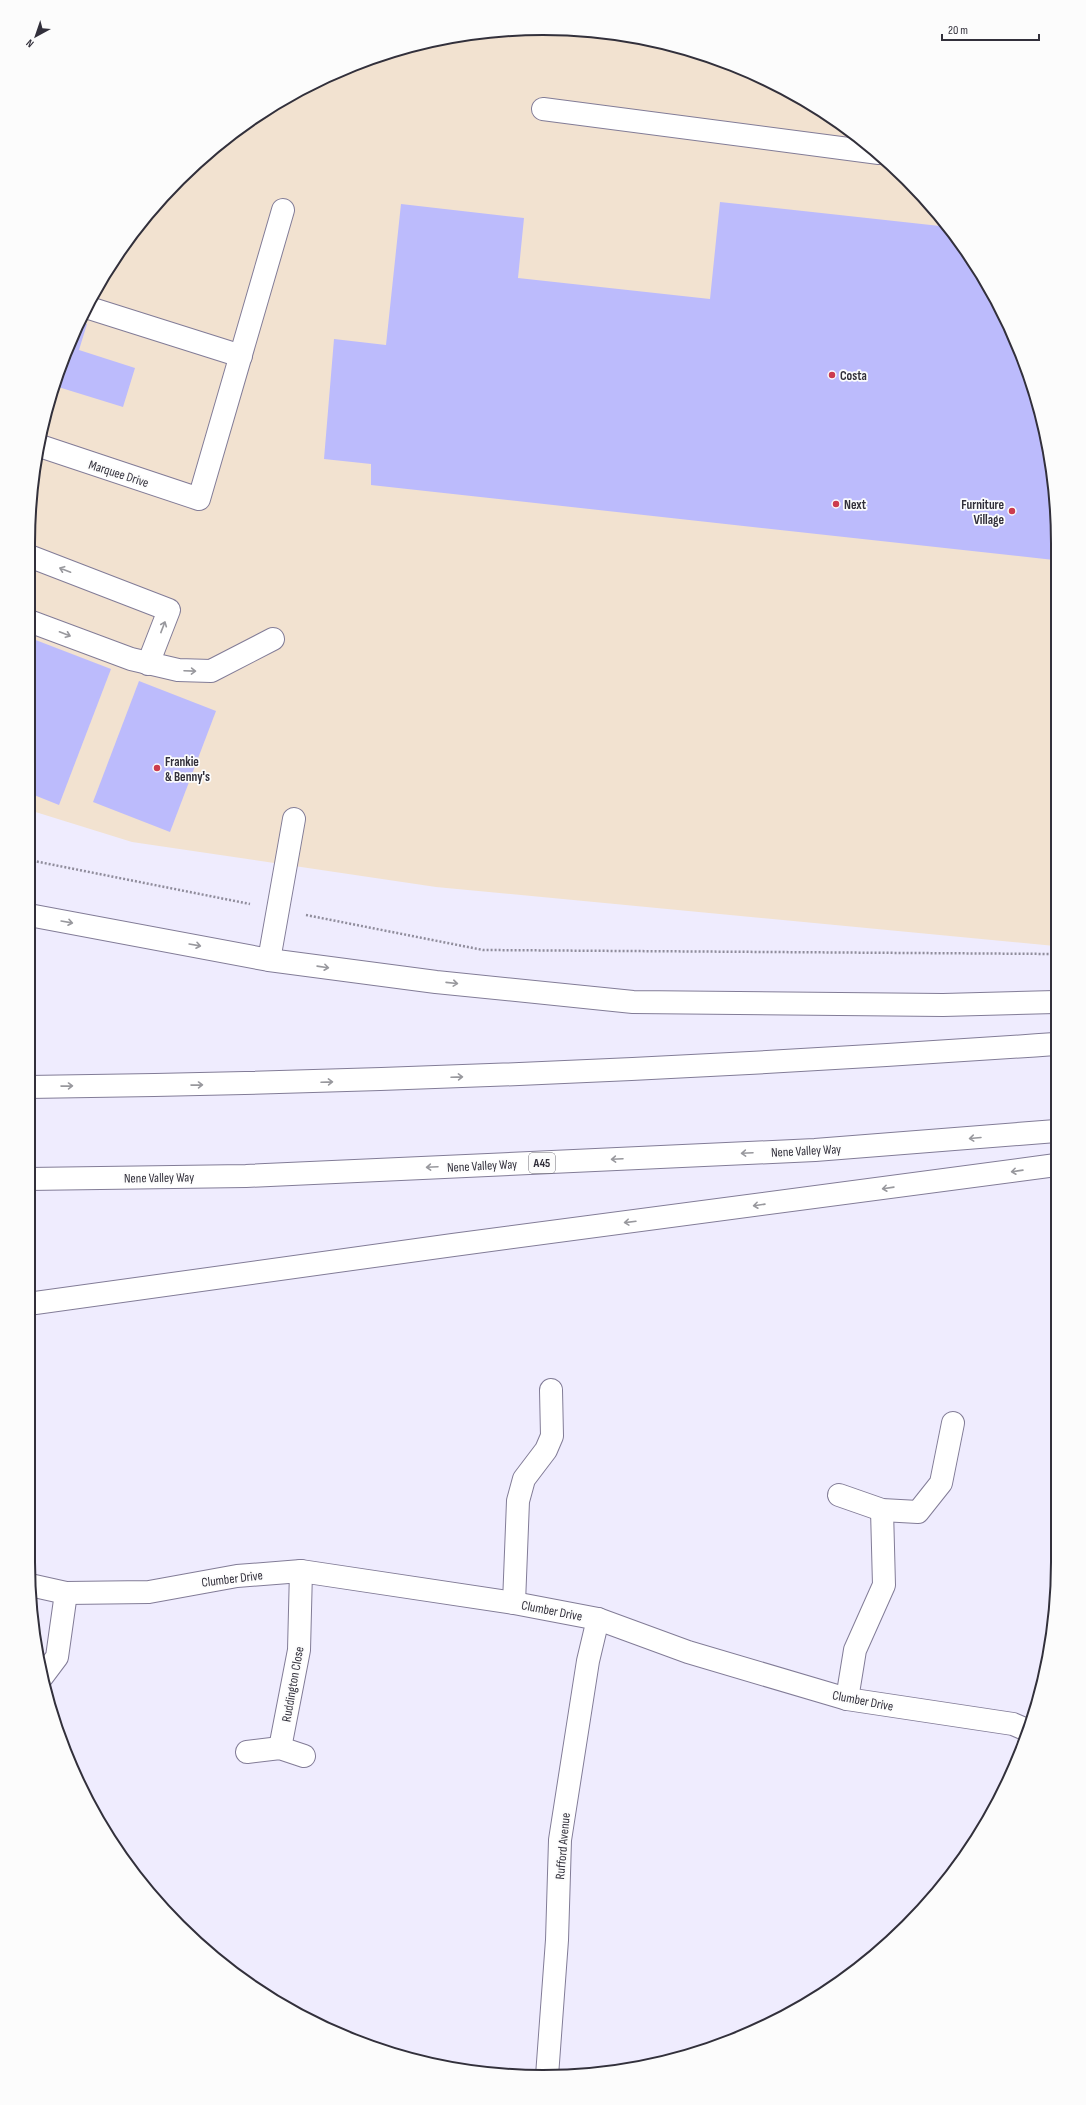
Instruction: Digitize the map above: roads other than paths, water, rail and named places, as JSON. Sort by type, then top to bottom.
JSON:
[{"type":"main road","points":[[543,108],[864,150]]},
{"type":"main road","points":[[92,309],[241,356],[283,210]]},
{"type":"main road","name":"Marquee Drive","points":[[44,447],[199,499],[241,356]]},
{"type":"main road","points":[[35,558],[169,610],[148,664]]},
{"type":"main road","points":[[35,623],[131,659],[178,670],[211,671],[273,640]]},
{"type":"main road","points":[[269,960],[294,818]]},
{"type":"main road","points":[[35,916],[269,960],[436,982],[633,1002],[936,1005],[1051,1002]]},
{"type":"main road","points":[[35,1087],[237,1085],[549,1074],[861,1058],[1051,1044]]},
{"type":"main road","name":"Nene Valley Way","points":[[35,1179],[246,1176],[807,1151],[1051,1131]]},
{"type":"main road","points":[[35,1303],[453,1245],[1051,1166]]},
{"type":"main road","points":[[514,1603],[518,1501],[524,1479],[546,1450],[552,1436],[552,1390]]},
{"type":"main road","points":[[839,1495],[882,1510],[918,1512],[941,1483],[953,1423]]},
{"type":"main road","points":[[847,1698],[855,1650],[884,1585],[882,1510]]},
{"type":"main road","name":"Clumber Drive","points":[[36,1586],[66,1594],[149,1592],[237,1576],[300,1572],[514,1603],[598,1619],[688,1652],[847,1698],[1013,1724],[1023,1728]]},
{"type":"main road","name":"Ruddington Close","points":[[280,1748],[299,1650],[300,1572]]},
{"type":"main road","points":[[47,1670],[57,1657],[66,1594]]},
{"type":"main road","name":"Rufford Avenue","points":[[547,2070],[557,1940],[560,1840],[588,1661],[598,1619]]},
{"type":"main road","points":[[247,1752],[280,1748],[304,1756]]},
{"type":"place","name":"Costa","points":[[832,375]]},
{"type":"place","name":"Next","points":[[836,504]]},
{"type":"place","name":"Furniture Village","points":[[1012,511]]},
{"type":"place","name":"Frankie & Benny's","points":[[157,768]]}]
